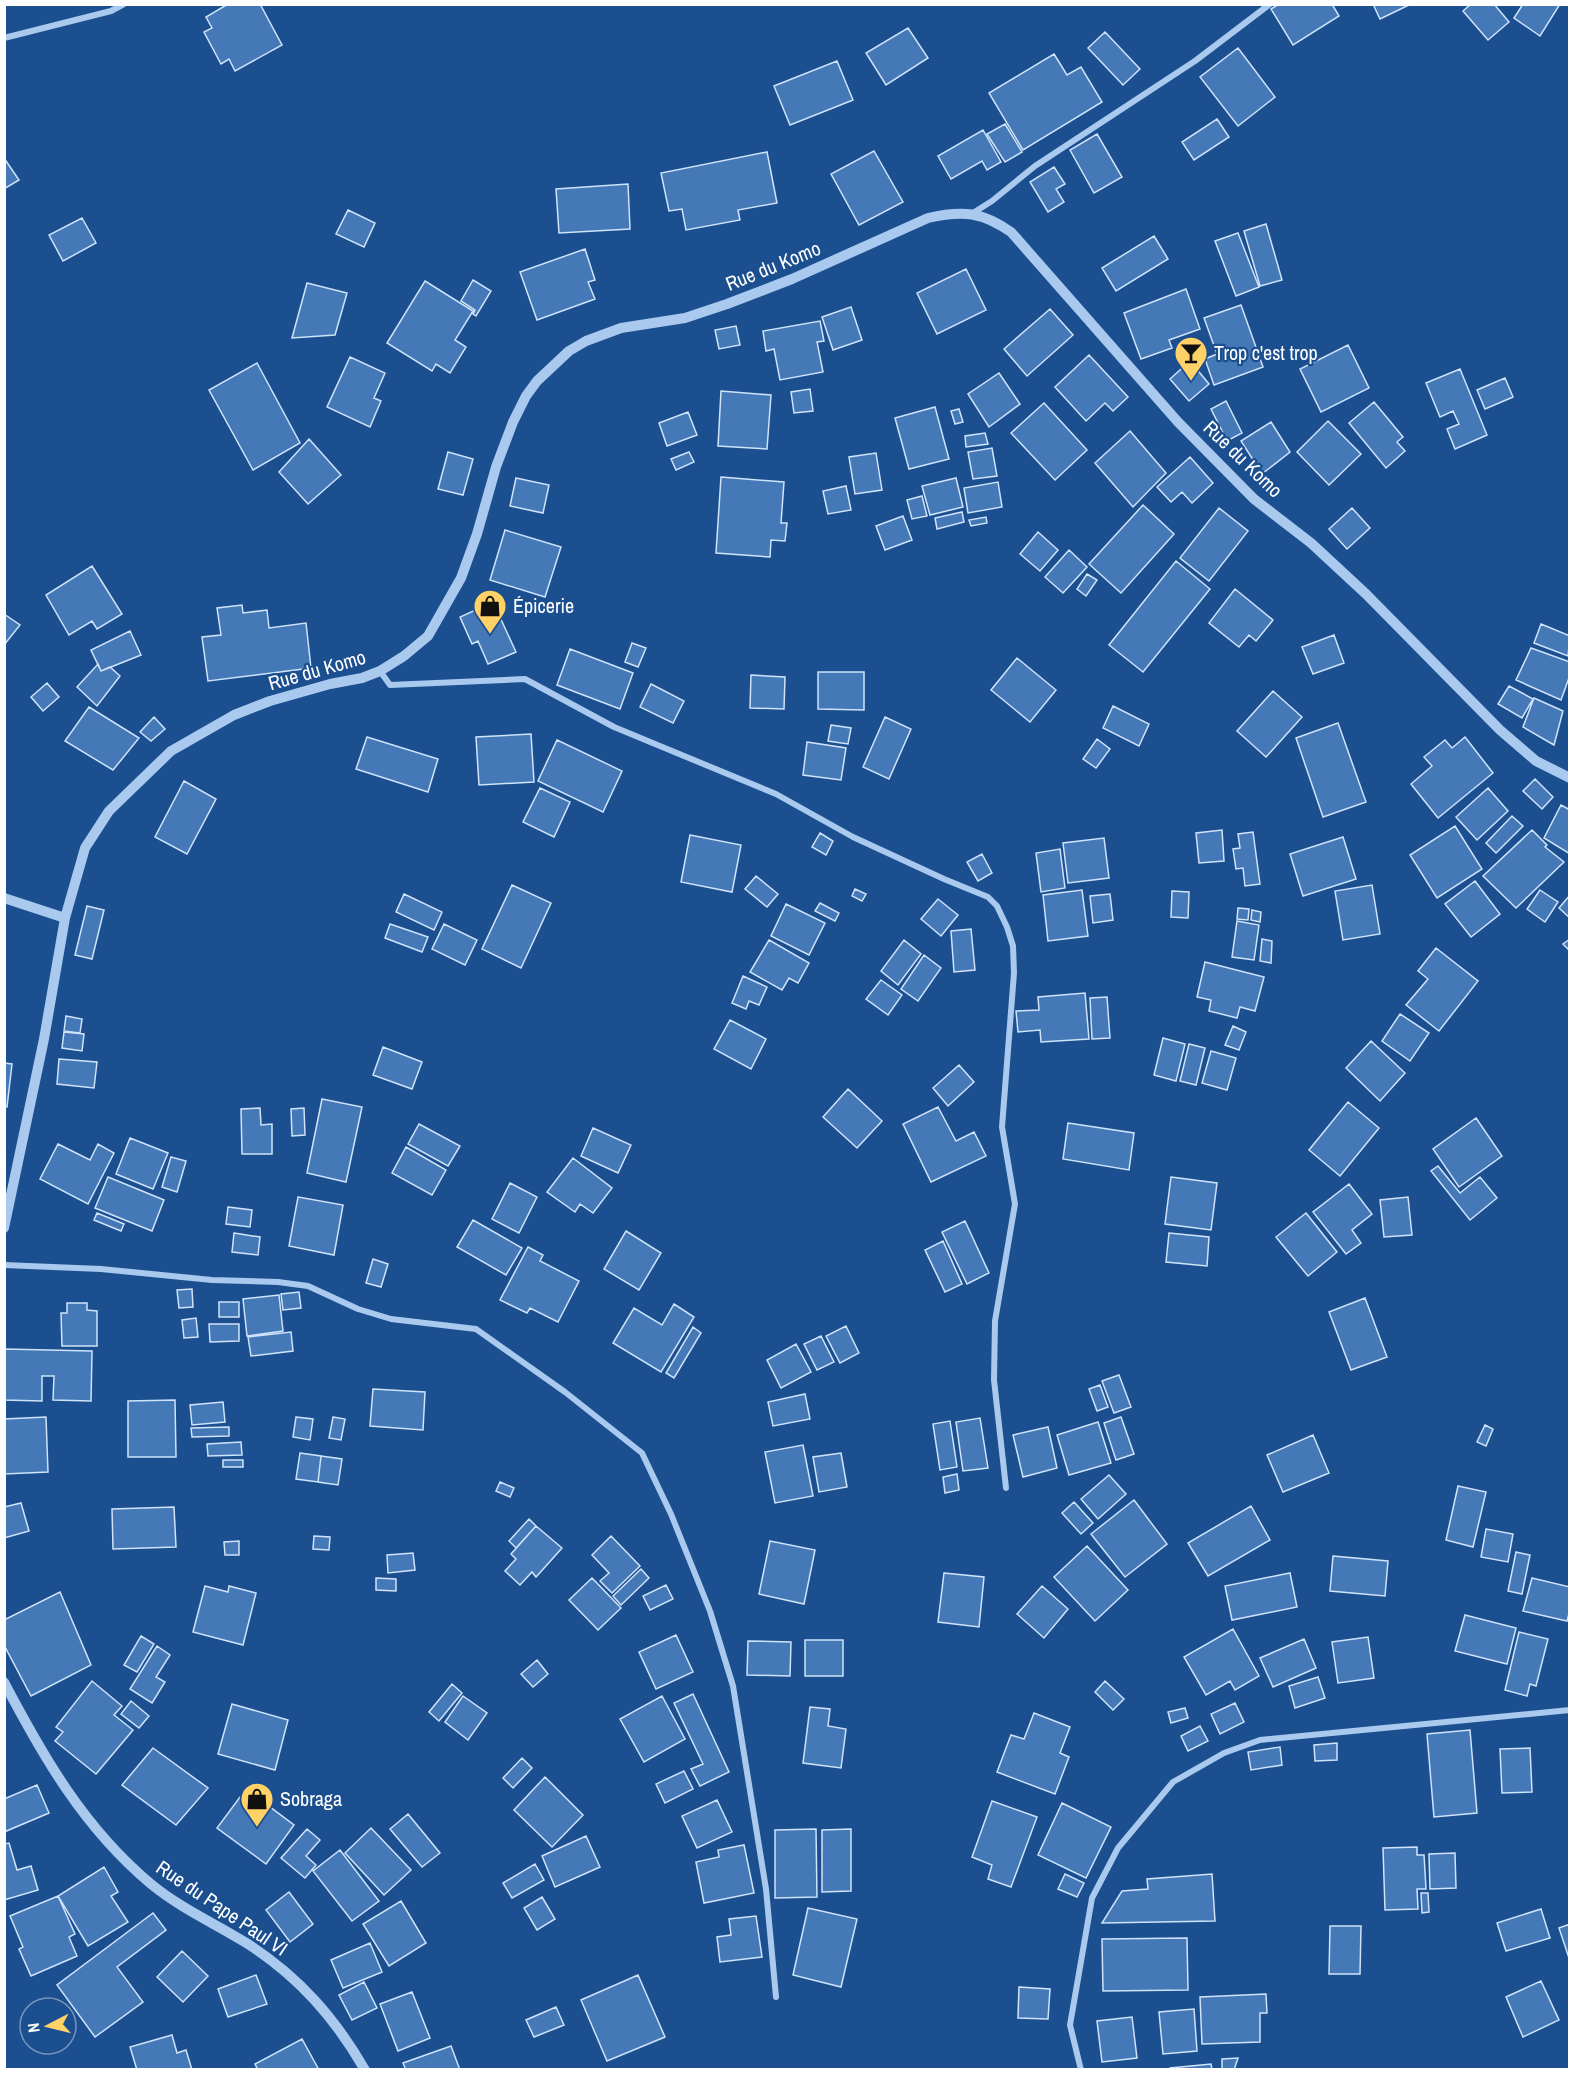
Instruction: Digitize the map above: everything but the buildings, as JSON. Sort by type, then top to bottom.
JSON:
[{"type":"street","points":[[4,38],[44,26],[111,11],[124,4]]},
{"type":"street","points":[[973,213],[992,201],[1035,166],[1195,61],[1270,4]]},
{"type":"street","name":"Rue du Komo","points":[[65,918],[85,848],[109,811],[171,751],[243,711],[301,692],[362,678],[380,671],[404,656],[428,636],[446,608],[460,578],[477,534],[496,467],[517,413],[537,381],[569,351],[586,341],[621,328],[685,318],[727,304],[792,279],[928,218],[945,214],[973,213],[998,223],[1011,232],[1178,422],[1254,499],[1311,543],[1358,587],[1500,730],[1536,760],[1569,778]]},
{"type":"street","points":[[380,671],[390,685],[525,679],[615,727],[776,794],[853,837],[988,897],[997,906],[1013,946],[1014,973],[1002,1127],[1015,1204],[995,1321],[993,1380],[1006,1488]]},
{"type":"street","points":[[4,898],[65,918],[44,1039],[4,1228]]},
{"type":"street","points":[[4,1265],[101,1269],[212,1281],[278,1282],[308,1286],[358,1308],[391,1319],[476,1329],[565,1392],[642,1454],[671,1514],[705,1600],[733,1686],[766,1889],[776,1997]]},
{"type":"street","name":"Rue du Pape Paul VI","points":[[4,1682],[69,1796],[120,1856],[153,1886],[249,1945],[291,1977],[320,2004],[347,2039],[365,2070]]},
{"type":"street","points":[[1081,2070],[1070,2025],[1092,1898],[1118,1848],[1173,1782],[1224,1753],[1260,1740],[1569,1710]]},
{"type":"place","name":"Trop c'est trop","points":[[1191,382]]},
{"type":"place","name":"Épicerie","points":[[490,635]]},
{"type":"place","name":"Sobraga","points":[[257,1828]]}]
